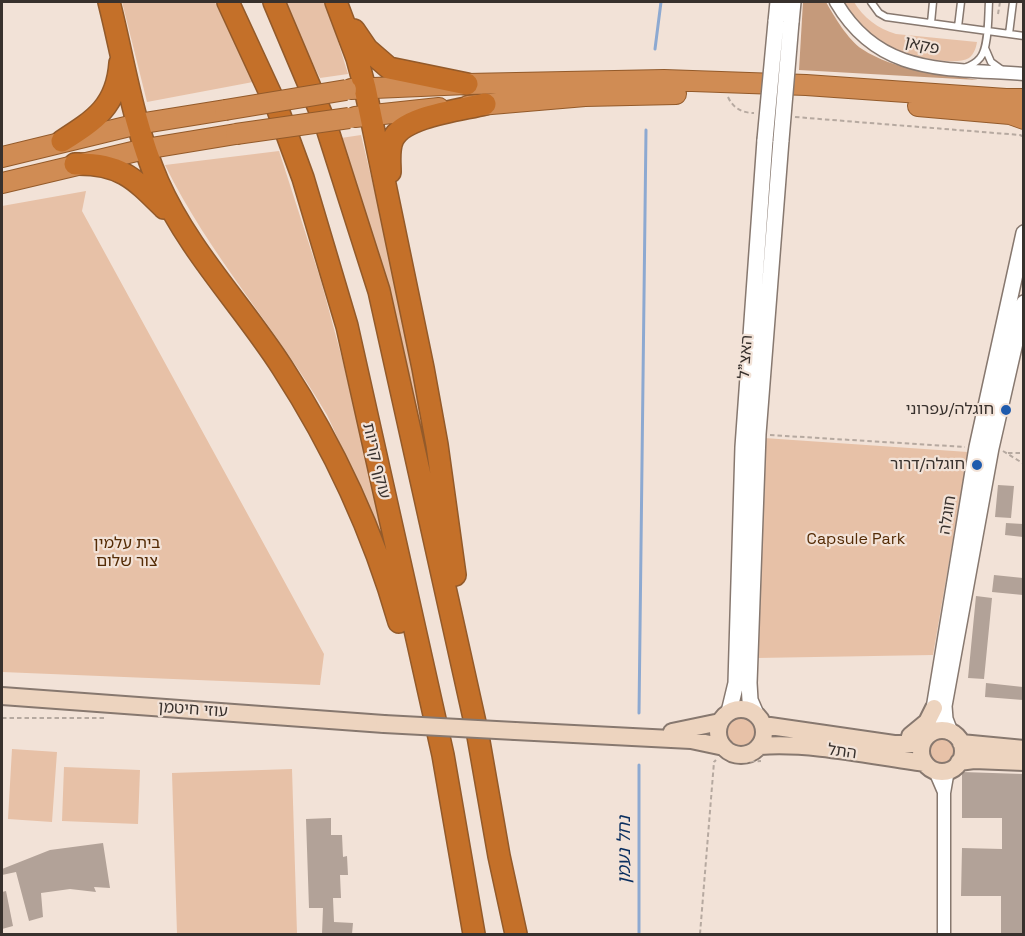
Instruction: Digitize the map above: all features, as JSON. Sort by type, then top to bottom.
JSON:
[{"type":"highway","points":[[109,2],[138,124],[158,183],[182,226],[281,366],[325,438],[349,484],[377,552],[394,604],[451,802]]},
{"type":"highway","name":"עוקף קריות","points":[[228,2],[278,110],[303,178],[347,326],[443,755],[474,934]]},
{"type":"highway","points":[[274,2],[326,125],[379,291],[478,736]]},
{"type":"highway","points":[[336,2],[357,58],[355,89],[370,115],[437,446],[490,811],[516,934]]},
{"type":"highway","points":[[336,2],[367,49],[389,68],[467,84]]},
{"type":"highway","points":[[62,141],[91,122],[106,108],[116,90],[121,48]]},
{"type":"highway","points":[[2,156],[138,124],[355,89],[621,80],[734,82],[1023,99]]},
{"type":"highway","points":[[2,183],[145,149],[236,134],[370,115],[617,95],[727,94],[855,100],[1010,114],[1023,119]]},
{"type":"highway","points":[[394,226],[390,159],[390,147],[394,136],[404,127],[416,121],[485,104]]},
{"type":"highway","points":[[75,164],[91,164],[124,173],[138,181],[182,226]]},
{"type":"main road","name":"עוזי חיטמן","points":[[2,696],[384,724],[623,736]]},
{"type":"main road","points":[[894,744],[918,731],[927,722],[934,708]]},
{"type":"main road","points":[[743,709],[759,719],[763,739],[760,746],[747,754],[740,755],[725,748],[691,740],[623,736],[666,733],[725,717],[743,709]]},
{"type":"main road","points":[[725,717],[718,737],[725,748]]},
{"type":"main road","name":"התל","points":[[759,719],[894,744],[926,738]]},
{"type":"main road","points":[[956,737],[962,753],[942,766],[921,757],[926,738],[943,730],[956,737],[1023,749]]},
{"type":"main road","name":"התל","points":[[760,746],[812,748],[942,766],[974,760],[1023,762]]},
{"type":"street","name":"האצ\"ל","points":[[725,717],[736,683],[743,447],[765,140],[778,2]]},
{"type":"street","name":"האצ\"ל","points":[[759,719],[750,700],[748,683],[758,434],[793,2]]},
{"type":"street","name":"פקאן","points":[[836,2],[856,29],[870,43],[887,54],[914,64],[1023,74]]},
{"type":"street","name":"חוגלה","points":[[926,738],[934,708],[1023,234]]},
{"type":"street","name":"חוגלה","points":[[956,737],[945,719],[944,706],[984,448],[1023,303]]},
{"type":"street","points":[[942,766],[944,934]]},
{"type":"lane","points":[[871,2],[879,14],[886,17],[1023,36]]},
{"type":"lane","points":[[931,23],[933,2]]},
{"type":"lane","points":[[958,27],[961,2]]},
{"type":"lane","points":[[961,69],[976,63],[982,57],[985,48],[989,2]]},
{"type":"lane","points":[[1009,34],[1013,2]]},
{"type":"lane","points":[[985,48],[991,62],[1007,73]]},
{"type":"path","points":[[727,94],[731,104],[738,110],[759,114]]},
{"type":"path","points":[[794,117],[1023,137]]},
{"type":"path","points":[[758,434],[984,448],[1008,453],[1023,453]]},
{"type":"path","points":[[1008,453],[1023,464]]},
{"type":"path","points":[[2,718],[112,718]]},
{"type":"path","points":[[700,934],[714,762],[725,748]]},
{"type":"green space","points":[[122,2],[215,2],[253,82],[147,102]]},
{"type":"green space","points":[[282,2],[326,2],[348,74],[320,78]]},
{"type":"green space","points":[[842,2],[854,2],[872,22],[889,32],[977,42],[975,49],[969,58],[961,61],[924,58],[898,51],[880,42]]},
{"type":"green space","points":[[361,135],[401,301],[436,495],[394,319],[341,138]]},
{"type":"green space","points":[[279,151],[321,281],[343,362],[393,576],[363,498],[327,415],[287,352],[222,261],[165,165]]},
{"type":"green space","name":"בית עלמין צור שלום","points":[[86,191],[82,211],[324,654],[320,685],[2,672],[2,206]]},
{"type":"green space","name":"Capsule Park","points":[[764,438],[968,452],[933,655],[756,658]]},
{"type":"green space","points":[[741,715],[753,720],[758,732],[753,744],[741,749],[729,744],[724,732],[729,720]]},
{"type":"green space","points":[[942,736],[952,740],[956,750],[952,760],[942,764],[932,760],[928,750],[932,740]]},
{"type":"green space","points":[[12,749],[57,752],[52,822],[8,819]]},
{"type":"green space","points":[[64,767],[140,770],[138,824],[62,821]]},
{"type":"green space","points":[[292,769],[297,934],[177,934],[172,773]]},
{"type":"shaded area","points":[[803,2],[826,2],[852,40],[875,56],[903,67],[978,80],[799,70]]},
{"type":"building","points":[[998,485],[1014,486],[1011,518],[995,517]]},
{"type":"building","points":[[1006,523],[1023,524],[1023,537],[1005,535]]},
{"type":"building","points":[[994,575],[1023,578],[1023,595],[992,592]]},
{"type":"building","points":[[976,596],[992,598],[984,679],[968,678]]},
{"type":"building","points":[[986,683],[1023,687],[1023,700],[985,697]]},
{"type":"building","points":[[962,772],[1023,774],[1023,934],[1001,934],[1001,896],[961,896],[962,848],[1002,849],[1002,818],[962,818]]},
{"type":"building","points":[[331,818],[331,835],[342,835],[343,857],[347,856],[348,875],[340,875],[341,898],[333,898],[334,922],[353,923],[352,934],[322,934],[323,908],[309,908],[306,819]]},
{"type":"building","points":[[103,843],[110,888],[94,887],[96,892],[70,889],[41,893],[43,917],[29,921],[16,872],[2,875],[2,869],[50,850]]},
{"type":"building","points":[[6,891],[13,926],[2,929],[2,892]]},
{"type":"waterway","points":[[655,49],[661,2]]},
{"type":"waterway","points":[[639,713],[646,130]]},
{"type":"waterway","name":"נחל נעמן","points":[[639,765],[639,934]]},
{"type":"place","name":"חוגלה/עפרוני","points":[[1006,410]]},
{"type":"place","name":"חוגלה/דרור","points":[[977,465]]}]
